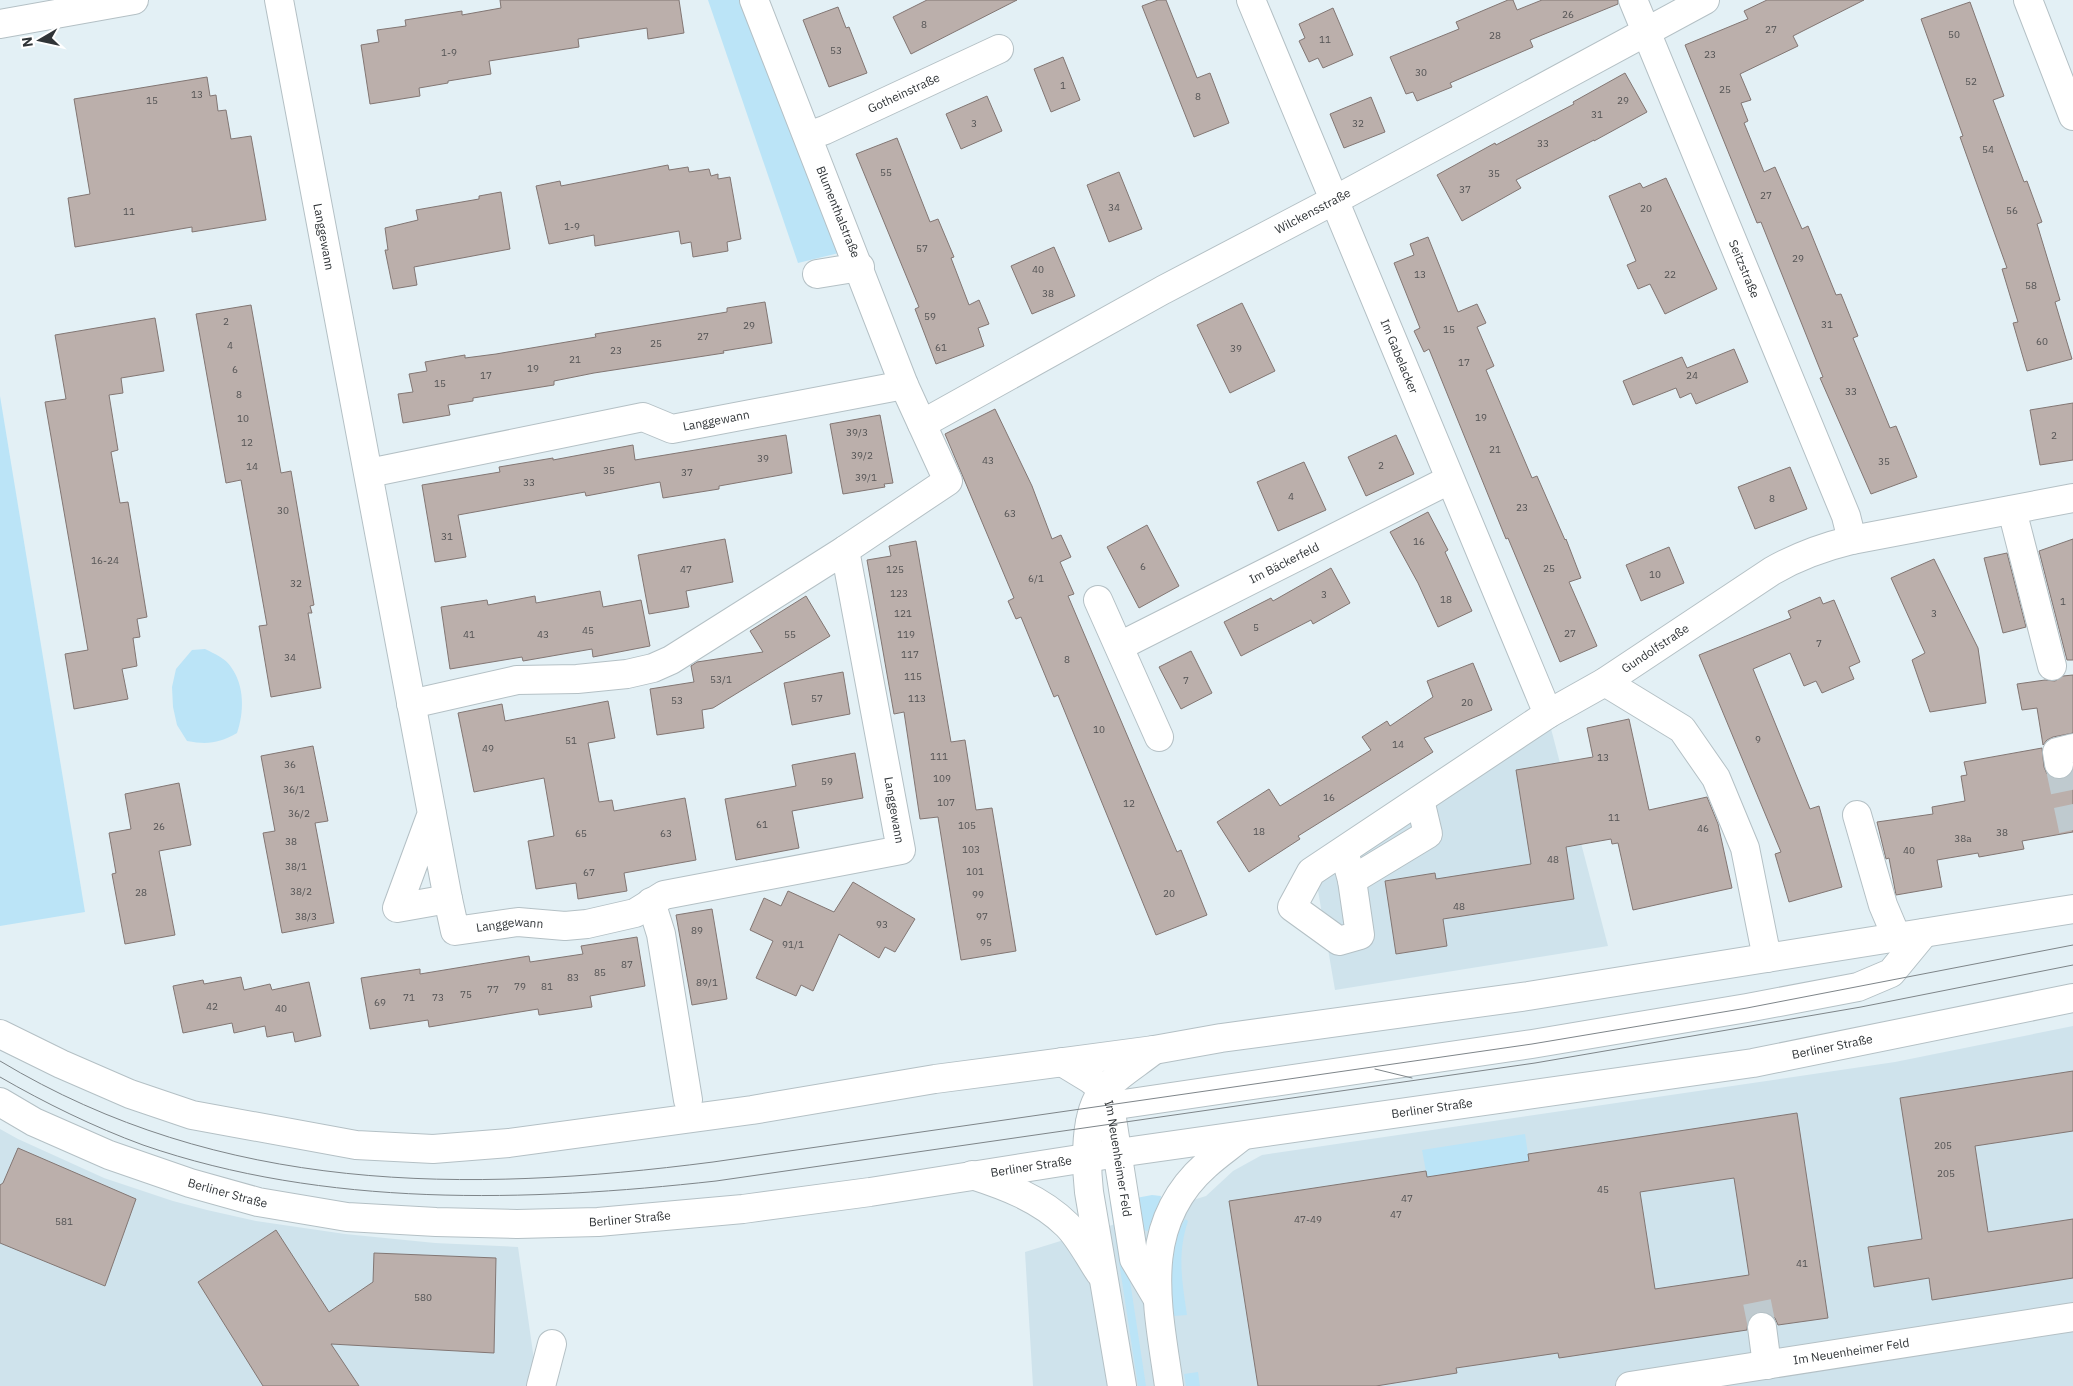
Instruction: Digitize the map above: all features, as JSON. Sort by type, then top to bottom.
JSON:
[{"type":"street","points":[[8,15],[134,0]]},
{"type":"street","name":"Langgewann","points":[[279,0],[455,931],[518,922],[566,926],[587,924],[635,913],[664,895],[901,850],[845,550]]},
{"type":"street","name":"Blumenthalstraße","points":[[754,0],[860,267],[904,385],[948,480],[845,550]]},
{"type":"street","name":"Im Gabelacker","points":[[1251,0],[1335,199],[1449,480],[1548,714]]},
{"type":"street","name":"Seitzstraße","points":[[1633,0],[1846,516],[1852,540]]},
{"type":"street","name":"Wilckensstraße","points":[[922,424],[1163,290],[1705,0]]},
{"type":"street","points":[[2028,0],[2073,116]]},
{"type":"street","name":"Gotheinstraße","points":[[808,136],[826,130],[999,49]]},
{"type":"street","points":[[817,274],[860,267]]},
{"type":"street","name":"Langgewann","points":[[369,473],[643,417],[672,429],[904,385]]},
{"type":"street","name":"Im Bäckerfeld","points":[[1120,646],[1449,480]]},
{"type":"street","name":"Gundolfstraße","points":[[1352,880],[1360,935],[1339,940],[1292,907],[1311,872],[1548,714],[1605,682],[1772,571],[1797,557],[1820,548],[1852,540],[2073,498]]},
{"type":"street","points":[[2012,510],[2052,666]]},
{"type":"street","points":[[411,704],[517,680],[577,679],[627,674],[653,668],[671,660],[845,550]]},
{"type":"street","points":[[1098,600],[1159,737]]},
{"type":"street","points":[[1605,682],[1682,729],[1716,778],[1745,848],[1767,958]]},
{"type":"street","points":[[1344,851],[1352,880],[1428,834],[1420,800]]},
{"type":"street","points":[[432,813],[397,908],[448,899]]},
{"type":"street","points":[[1857,815],[1883,905],[1897,938]]},
{"type":"street","points":[[651,902],[660,934],[688,1100]]},
{"type":"street","points":[[0,1034],[61,1064],[130,1094],[192,1115],[356,1145],[433,1149],[509,1143],[722,1114],[935,1079],[1154,1050],[1221,1038],[1528,996],[2073,909]]},
{"type":"street","points":[[1107,1098],[1532,1044],[1747,1008],[1858,987],[1891,973],[1924,933]]},
{"type":"street","name":"Berliner Straße","points":[[0,1102],[34,1122],[109,1155],[190,1183],[258,1202],[347,1217],[517,1224],[598,1222],[743,1209],[870,1192],[1118,1153],[1753,1063],[2073,998]]},
{"type":"street","points":[[1107,1098],[1154,1050]]},
{"type":"street","points":[[1062,1062],[1090,1079],[1107,1098]]},
{"type":"street","name":"Im Neuenheimer Feld","points":[[1107,1098],[1101,1110],[1090,1122],[1089,1192],[1122,1386]]},
{"type":"street","name":"Im Neuenheimer Feld","points":[[1107,1098],[1118,1153],[1134,1259],[1157,1297]]},
{"type":"street","name":"Im Neuenheimer Feld","points":[[1168,1386],[1157,1297],[1156,1268],[1166,1223],[1176,1202],[1205,1166],[1241,1137]]},
{"type":"street","name":"Im Neuenheimer Feld","points":[[972,1176],[1006,1186],[1048,1209],[1068,1226],[1105,1280]]},
{"type":"street","name":"Im Neuenheimer Feld","points":[[1630,1386],[2073,1317]]},
{"type":"street","points":[[1762,1327],[1767,1365]]},
{"type":"street","points":[[541,1386],[552,1344]]},
{"type":"shaded area","points":[[708,0],[745,0],[843,252],[798,263]]},
{"type":"shaded area","points":[[0,396],[85,912],[0,926]]},
{"type":"shaded area","points":[[205,649],[223,659],[236,674],[241,691],[242,708],[237,733],[219,741],[201,743],[187,741],[177,725],[173,707],[172,687],[176,669],[192,650]]},
{"type":"shaded area","points":[[1549,721],[1608,946],[1335,990],[1315,873]]},
{"type":"shaded area","points":[[2073,1026],[2073,1386],[1033,1386],[1025,1252],[1206,1196],[1233,1171],[1262,1155],[1895,1062]]},
{"type":"shaded area","points":[[0,1129],[104,1178],[207,1210],[256,1221],[345,1234],[435,1243],[518,1247],[537,1381],[532,1386],[0,1386]]},
{"type":"shaded area","points":[[1525,1134],[1529,1161],[1427,1177],[1422,1150]]},
{"type":"shaded area","points":[[1152,1195],[1161,1196],[1160,1200],[1148,1231],[1142,1230],[1136,1198]]},
{"type":"shaded area","points":[[1118,1202],[1146,1386],[1138,1386],[1110,1203]]},
{"type":"shaded area","points":[[1185,1219],[1188,1221],[1182,1245],[1182,1268],[1187,1315],[1174,1316],[1171,1279],[1173,1254],[1175,1242]]},
{"type":"shaded area","points":[[1198,1372],[1200,1386],[1186,1386],[1184,1374]]},
{"type":"building","points":[[500,0],[679,0],[684,33],[648,39],[647,28],[578,39],[579,47],[489,61],[491,74],[419,88],[420,96],[370,104],[361,45],[379,42],[377,30],[406,26],[405,20],[462,11],[462,15],[501,8]]},
{"type":"building","points":[[927,0],[1017,0],[911,54],[893,17]]},
{"type":"building","points":[[1158,0],[1166,0],[1197,78],[1210,73],[1229,123],[1194,137],[1142,6]]},
{"type":"building","points":[[1508,0],[1513,0],[1517,10],[1542,0],[1618,0],[1618,4],[1530,40],[1533,47],[1450,83],[1452,87],[1417,101],[1413,92],[1406,94],[1390,57],[1459,29],[1456,22]]},
{"type":"building","points":[[1767,0],[1864,0],[1793,36],[1798,46],[1740,74],[1751,100],[1741,103],[1748,121],[1744,123],[1764,172],[1775,167],[1802,229],[1808,226],[1836,295],[1841,294],[1858,336],[1853,338],[1890,428],[1896,426],[1917,477],[1871,494],[1820,378],[1823,377],[1761,222],[1757,223],[1685,45],[1748,19],[1744,11]]},
{"type":"building","points":[[1970,2],[2004,96],[1993,100],[2024,182],[2027,181],[2042,222],[2037,224],[2060,300],[2055,302],[2072,359],[2027,371],[2013,323],[2018,322],[2002,269],[2007,268],[1960,137],[1963,136],[1921,19]]},
{"type":"building","points":[[838,7],[846,28],[849,27],[867,73],[829,87],[803,20]]},
{"type":"building","points":[[1333,8],[1353,55],[1323,68],[1318,58],[1309,62],[1299,41],[1305,38],[1299,24]]},
{"type":"building","points":[[1063,57],[1080,100],[1051,112],[1034,69]]},
{"type":"building","points":[[1625,73],[1647,112],[1516,180],[1521,188],[1462,221],[1437,175],[1495,143],[1496,145],[1574,104],[1573,102]]},
{"type":"building","points":[[207,77],[210,96],[216,95],[218,111],[226,110],[231,139],[251,136],[266,220],[192,232],[192,227],[75,247],[68,198],[90,194],[74,99]]},
{"type":"building","points":[[987,96],[1002,131],[961,149],[946,114]]},
{"type":"building","points":[[1371,97],[1385,132],[1344,148],[1330,114]]},
{"type":"building","points":[[897,138],[930,222],[938,219],[954,257],[951,258],[969,305],[979,300],[989,324],[978,328],[984,346],[936,364],[915,309],[919,307],[856,154]]},
{"type":"building","points":[[668,165],[669,170],[688,167],[689,172],[709,169],[711,176],[718,174],[718,179],[730,177],[741,239],[727,242],[728,251],[693,257],[691,242],[681,244],[679,231],[595,246],[594,235],[549,244],[536,186],[560,181],[561,186]]},
{"type":"building","points":[[1119,172],[1142,229],[1109,242],[1087,185]]},
{"type":"building","points":[[1666,178],[1717,289],[1665,314],[1650,284],[1638,289],[1627,265],[1636,261],[1609,196],[1640,183],[1643,188]]},
{"type":"building","points":[[501,192],[510,249],[414,267],[417,285],[393,289],[385,250],[388,250],[385,228],[418,220],[416,210],[479,199],[479,196]]},
{"type":"building","points":[[1428,237],[1458,312],[1477,304],[1486,323],[1477,327],[1494,366],[1486,370],[1532,478],[1537,476],[1566,539],[1581,578],[1569,582],[1597,646],[1560,662],[1508,538],[1506,539],[1429,349],[1424,352],[1414,331],[1420,328],[1394,263],[1414,255],[1410,244]]},
{"type":"building","points":[[1054,247],[1075,296],[1032,314],[1011,266]]},
{"type":"building","points":[[765,302],[772,343],[723,351],[724,353],[594,373],[554,381],[554,385],[473,398],[473,401],[448,405],[450,415],[403,423],[398,394],[413,392],[409,374],[427,371],[425,362],[465,355],[465,358],[496,354],[596,337],[595,334],[727,312],[727,308]]},
{"type":"building","points":[[1242,303],[1275,371],[1230,393],[1197,325]]},
{"type":"building","points":[[251,305],[281,473],[291,471],[314,605],[310,606],[312,613],[308,613],[321,688],[271,697],[259,626],[267,625],[241,480],[226,483],[196,314]]},
{"type":"building","points":[[155,318],[164,371],[121,378],[123,393],[109,395],[118,450],[111,452],[120,503],[128,502],[147,617],[137,619],[140,637],[133,638],[137,666],[122,669],[128,699],[74,709],[65,654],[88,650],[45,402],[66,399],[55,335]]},
{"type":"building","points":[[1734,349],[1748,382],[1696,404],[1691,393],[1680,398],[1676,388],[1633,405],[1623,381],[1682,357],[1687,368]]},
{"type":"building","points":[[2073,403],[2073,460],[2040,465],[2030,410]]},
{"type":"building","points":[[995,409],[1032,486],[1052,539],[1061,535],[1071,557],[1060,562],[1074,594],[1068,596],[1177,852],[1181,850],[1207,915],[1156,935],[1058,695],[1054,697],[1021,617],[1016,619],[1008,601],[1014,598],[945,434]]},
{"type":"building","points":[[880,415],[893,483],[884,484],[885,487],[843,494],[830,424]]},
{"type":"building","points":[[786,435],[792,473],[719,486],[719,489],[663,498],[660,482],[586,496],[585,492],[458,515],[466,557],[435,562],[422,485],[500,472],[499,467],[553,458],[553,460],[633,445],[635,460]]},
{"type":"building","points":[[1396,435],[1414,474],[1366,496],[1348,457]]},
{"type":"building","points":[[1304,462],[1326,510],[1278,531],[1257,482]]},
{"type":"building","points":[[1790,467],[1807,509],[1755,529],[1738,487]]},
{"type":"building","points":[[1428,512],[1448,550],[1445,552],[1472,611],[1438,627],[1418,583],[1390,532]]},
{"type":"building","points":[[1147,525],[1179,586],[1139,608],[1107,547]]},
{"type":"building","points":[[725,539],[733,582],[686,591],[689,607],[649,614],[638,555]]},
{"type":"building","points":[[2073,539],[2073,660],[2067,660],[2039,551]]},
{"type":"building","points":[[916,541],[951,742],[965,740],[976,810],[992,808],[1016,951],[961,960],[938,817],[920,819],[904,712],[894,714],[867,560],[891,556],[889,546]]},
{"type":"building","points":[[1669,547],[1684,583],[1641,601],[1626,565]]},
{"type":"building","points":[[2007,553],[2026,627],[2003,633],[1984,558]]},
{"type":"building","points":[[1934,559],[1978,648],[1986,703],[1930,712],[1912,660],[1925,653],[1891,578]]},
{"type":"building","points":[[1331,568],[1350,603],[1313,624],[1311,620],[1241,656],[1224,622],[1271,598],[1273,601]]},
{"type":"building","points":[[600,591],[603,607],[641,600],[650,646],[593,657],[592,649],[523,661],[522,657],[450,669],[441,607],[487,600],[488,605],[535,596],[536,603]]},
{"type":"building","points":[[806,596],[830,636],[713,708],[702,710],[704,728],[657,735],[650,689],[694,682],[691,666],[697,662],[763,652],[750,631]]},
{"type":"building","points":[[1820,597],[1823,604],[1834,600],[1860,662],[1849,667],[1854,679],[1822,693],[1816,681],[1804,686],[1790,653],[1753,669],[1810,809],[1819,806],[1842,887],[1789,902],[1775,854],[1781,852],[1699,655],[1791,618],[1788,611]]},
{"type":"building","points":[[1191,651],[1212,693],[1181,709],[1159,667]]},
{"type":"building","points":[[1473,663],[1492,710],[1424,738],[1433,752],[1298,836],[1300,839],[1249,872],[1217,822],[1269,789],[1280,806],[1371,750],[1362,737],[1387,721],[1390,726],[1433,697],[1427,681]]},
{"type":"building","points":[[843,672],[850,714],[792,725],[784,683]]},
{"type":"building","points":[[2073,675],[2073,733],[2053,737],[2043,745],[2037,708],[2022,710],[2017,684],[2045,680],[2055,681],[2063,676]]},
{"type":"building","points":[[608,701],[615,738],[588,743],[599,802],[612,800],[614,811],[685,798],[696,860],[624,873],[627,891],[578,899],[576,883],[536,889],[528,841],[554,836],[544,778],[474,792],[458,713],[502,704],[505,721]]},
{"type":"building","points":[[1629,719],[1649,810],[1707,797],[1718,824],[1732,888],[1633,910],[1618,843],[1612,844],[1611,839],[1566,847],[1574,899],[1443,919],[1447,946],[1396,954],[1385,881],[1435,873],[1436,879],[1531,864],[1516,770],[1593,757],[1587,728]]},
{"type":"building","points":[[313,746],[328,821],[315,823],[334,923],[282,933],[263,833],[275,831],[261,756]]},
{"type":"building","points":[[2042,748],[2044,767],[2047,774],[2053,778],[2062,779],[2069,776],[2073,770],[2073,832],[2022,841],[2024,849],[1979,857],[1978,853],[1937,860],[1942,887],[1896,895],[1889,858],[1886,859],[1877,822],[1933,814],[1932,807],[1965,801],[1961,776],[1967,775],[1964,762]]},
{"type":"building","points":[[855,753],[863,798],[792,811],[799,848],[736,860],[725,799],[796,786],[792,765]]},
{"type":"building","points":[[179,783],[191,845],[159,851],[175,935],[125,944],[112,874],[116,873],[109,833],[131,829],[125,794]]},
{"type":"building","points":[[853,882],[915,919],[895,952],[885,947],[879,958],[839,934],[813,991],[801,985],[796,996],[756,978],[773,941],[750,930],[764,898],[781,906],[788,891],[834,912]]},
{"type":"building","points":[[712,909],[727,999],[692,1005],[676,915]]},
{"type":"building","points":[[637,937],[645,986],[590,996],[592,1007],[539,1015],[538,1009],[429,1027],[428,1020],[370,1029],[361,978],[420,969],[420,974],[529,956],[530,962],[583,954],[581,946]]},
{"type":"building","points":[[241,977],[244,990],[270,984],[272,990],[309,982],[321,1036],[295,1042],[293,1032],[267,1037],[265,1026],[234,1033],[232,1023],[183,1033],[173,986],[203,980],[204,984]]},
{"type":"building","points":[[2073,1071],[2073,1131],[1975,1146],[1988,1232],[2073,1219],[2073,1278],[1932,1300],[1929,1278],[1874,1287],[1868,1247],[1922,1239],[1900,1098]]},
{"type":"building","points":[[1797,1113],[1828,1318],[1778,1325],[1775,1318],[1768,1313],[1759,1312],[1752,1315],[1748,1321],[1747,1330],[1559,1358],[1558,1353],[1456,1368],[1457,1373],[1376,1386],[1258,1386],[1229,1201],[1426,1171],[1427,1177],[1529,1161],[1528,1154]],"holes":[[[1734,1178],[1749,1275],[1655,1289],[1640,1192]]]},
{"type":"building","points":[[18,1148],[136,1199],[105,1286],[0,1243],[0,1185],[3,1183]]},
{"type":"building","points":[[276,1230],[329,1312],[373,1282],[374,1253],[496,1258],[494,1353],[331,1344],[359,1386],[263,1386],[198,1282]]},
{"type":"tunnel","points":[[2059,764],[2073,830]]},
{"type":"tunnel","points":[[1757,1302],[1762,1327]]},
{"type":"tram line","points":[[0,1061],[84,1105],[170,1137],[257,1160],[346,1173],[437,1179],[528,1178],[620,1172],[713,1162],[1532,1044],[1747,1008],[2073,945]]},
{"type":"tram line","points":[[0,1077],[70,1114],[143,1145],[212,1165],[283,1180],[354,1190],[427,1194],[500,1195],[572,1193],[716,1181],[1535,1063],[1861,1007],[2073,965]]},
{"type":"tram line","points":[[1375,1069],[1412,1078]]}]
